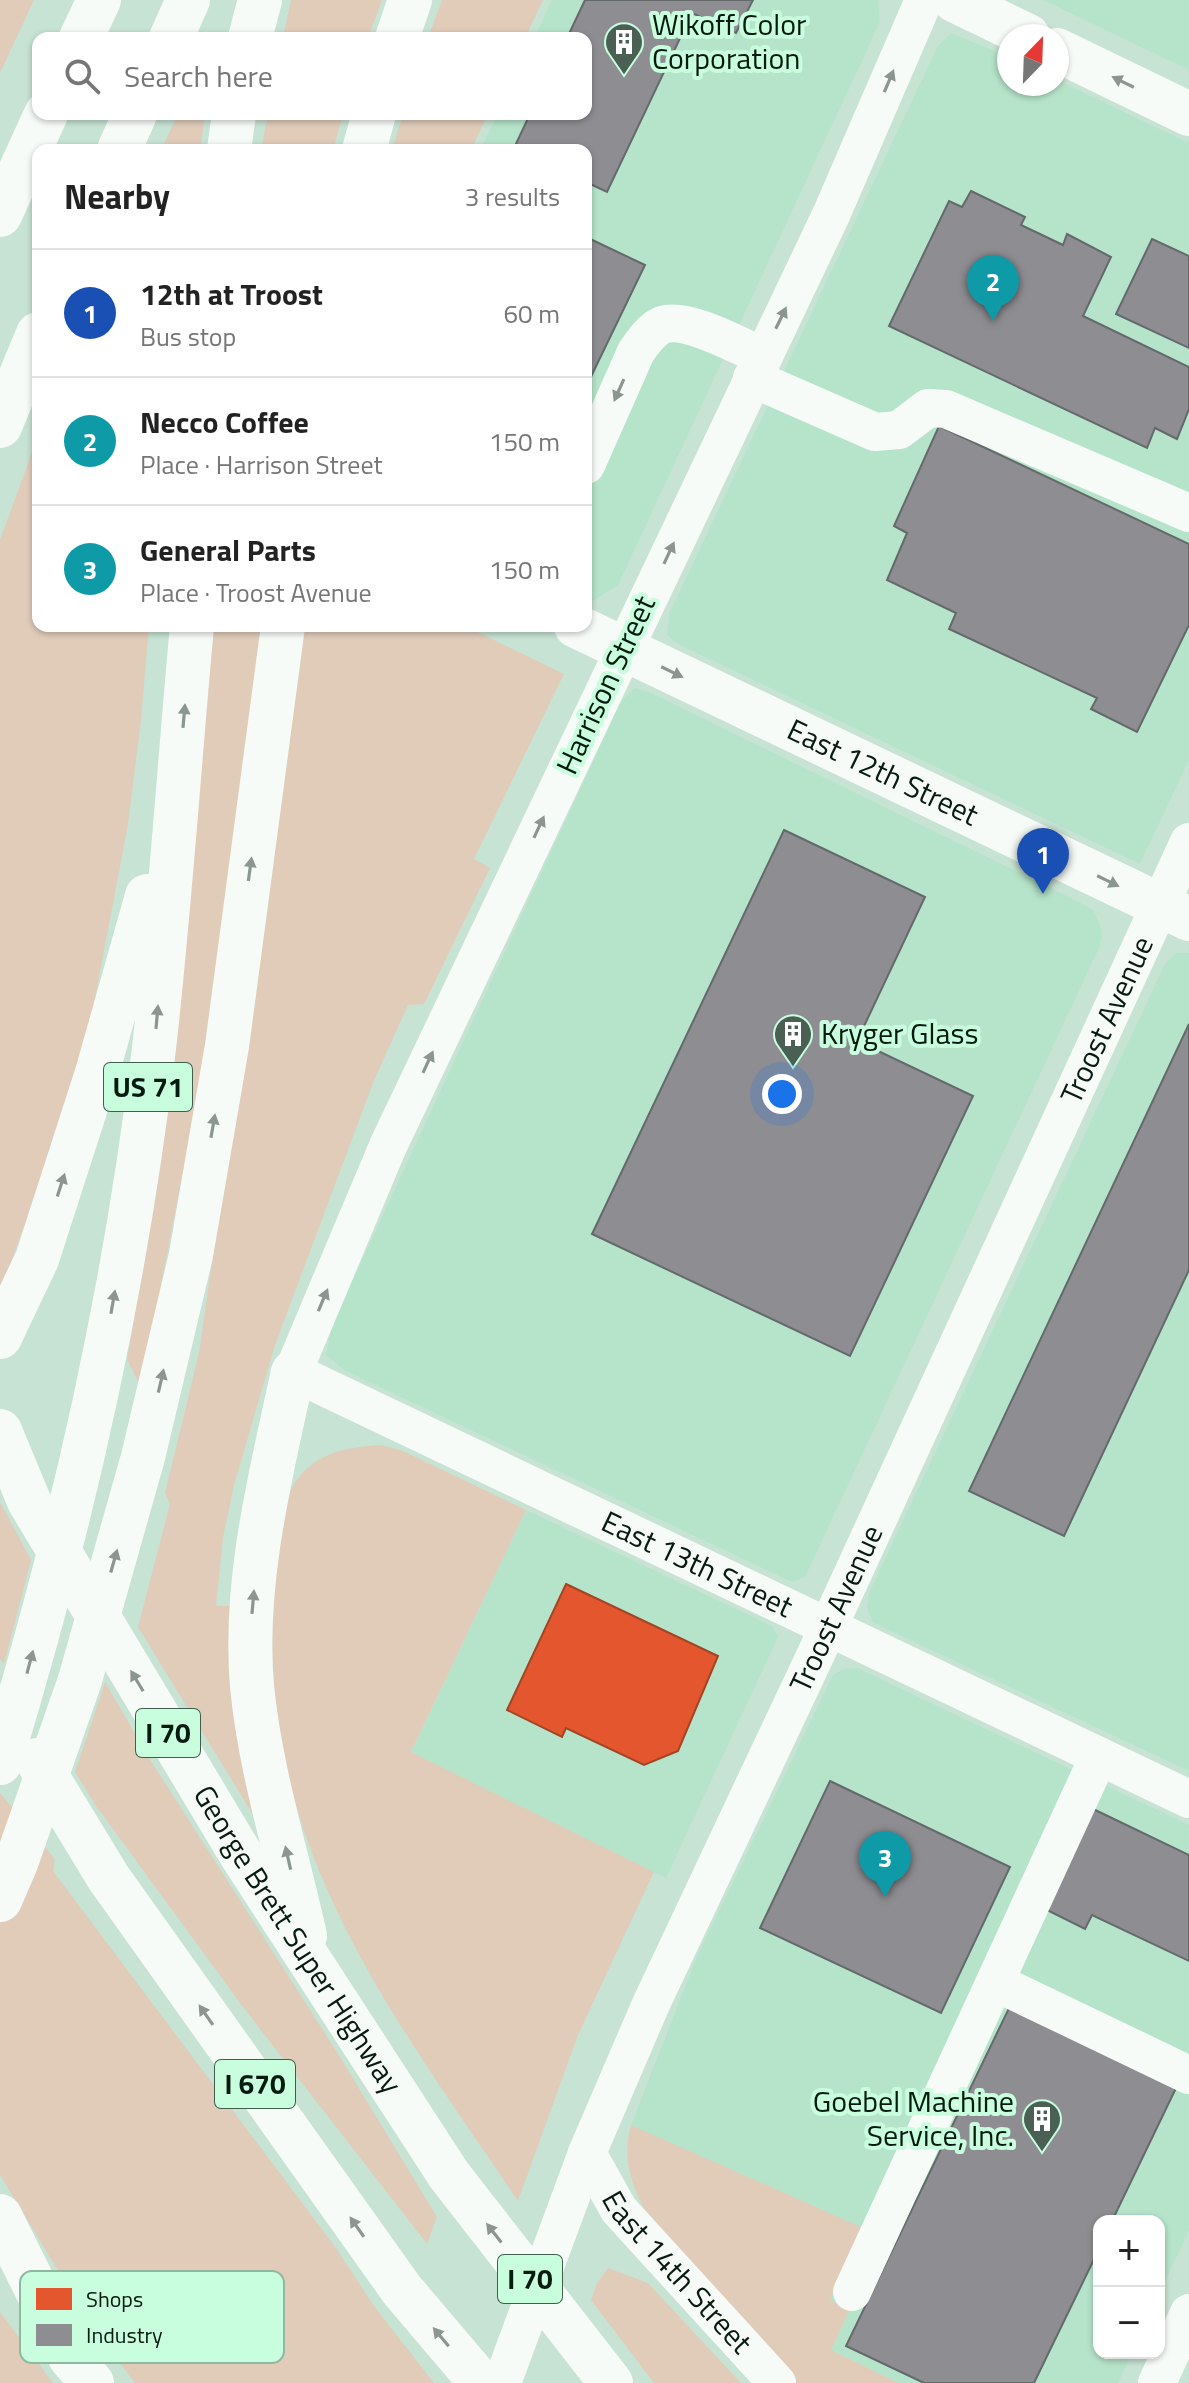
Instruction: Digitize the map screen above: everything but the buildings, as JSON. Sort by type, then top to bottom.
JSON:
[{"type":"main road","points":[[84,32],[99,0]]},
{"type":"main road","points":[[174,32],[188,0]]},
{"type":"main road","points":[[252,32],[260,0]]},
{"type":"main road","points":[[399,32],[410,0]]},
{"type":"main road","points":[[954,0],[1003,24]]},
{"type":"main road","points":[[1069,56],[1189,112]]},
{"type":"main road","points":[[32,144],[43,120]]},
{"type":"main road","points":[[122,144],[132,120]]},
{"type":"main road","points":[[230,144],[233,120]]},
{"type":"main road","points":[[366,144],[372,120]]},
{"type":"main road","points":[[0,214],[32,144]]},
{"type":"main road","points":[[0,426],[32,349]]},
{"type":"main road","points":[[0,350],[32,365]]},
{"type":"main road","name":"US 71","points":[[0,1761],[30,1665],[99,1378],[124,1245],[154,1049],[191,632]]},
{"type":"main road","points":[[0,1900],[80,1680],[143,1457],[191,1255],[227,1046],[282,632]]},
{"type":"main road","name":"East 12th Street","points":[[589,632],[1174,912]]},
{"type":"main road","points":[[0,1337],[37,1259],[97,1073],[176,793]]},
{"type":"main road","points":[[293,1372],[259,1542],[251,1622],[252,1686],[267,1772],[311,1962]]},
{"type":"main road","name":"George Brett Super Highway","points":[[0,1431],[29,1501],[232,1839],[449,2175],[611,2383]]},
{"type":"main road","points":[[0,1700],[108,1877]]},
{"type":"main road","name":"I 670","points":[[0,1761],[108,1877],[402,2290],[481,2383]]},
{"type":"main road","points":[[0,2216],[29,2271]]},
{"type":"main road","points":[[0,2280],[20,2302]]},
{"type":"street","name":"Harrison Street","points":[[293,1372],[388,1146],[831,215],[924,0]]},
{"type":"street","points":[[592,451],[645,338],[660,326],[676,322],[722,337],[757,367],[875,432],[899,430],[928,408],[946,409],[1189,513]]},
{"type":"street","name":"Troost Avenue","points":[[502,2383],[587,2153],[651,2004],[828,1627],[1174,912],[1189,842]]},
{"type":"street","name":"East 13th Street","points":[[293,1372],[1189,1799]]},
{"type":"street","points":[[852,2292],[1099,1756]]},
{"type":"street","points":[[995,1982],[1189,2075]]},
{"type":"street","name":"East 14th Street","points":[[587,2153],[619,2210],[777,2383]]},
{"type":"street","points":[[1157,2383],[1189,2313]]},
{"type":"shaded area","points":[[0,0],[34,0],[0,73]]},
{"type":"shaded area","points":[[291,0],[382,0],[370,32],[284,32]]},
{"type":"shaded area","points":[[442,0],[543,0],[528,32],[430,32]]},
{"type":"shaded area","points":[[552,0],[878,0],[880,22],[618,585],[592,601],[592,144],[483,144],[495,120],[592,120],[592,32],[537,32]]},
{"type":"shaded area","points":[[1043,0],[1189,0],[1189,70]]},
{"type":"shaded area","points":[[951,33],[997,52],[997,96],[1069,96],[1069,86],[1189,143],[1189,760],[1140,864],[680,645],[667,635],[669,614],[938,46]]},
{"type":"shaded area","points":[[175,120],[204,120],[201,144],[164,144]]},
{"type":"shaded area","points":[[267,120],[341,120],[335,144],[262,144]]},
{"type":"shaded area","points":[[401,120],[485,120],[474,144],[394,144]]},
{"type":"shaded area","points":[[32,452],[32,632],[148,632],[128,824],[83,1062],[0,1293],[0,540]]},
{"type":"shaded area","points":[[213,632],[261,632],[218,968],[188,1147],[141,1387],[127,1360],[159,1173]]},
{"type":"shaded area","points":[[303,632],[477,632],[564,674],[474,859],[490,868],[424,1004],[408,1005],[373,1083],[275,1345],[234,1485],[223,1538],[216,1606],[237,1606],[254,1805],[252,1813],[138,1627],[170,1504],[165,1493],[199,1353]]},
{"type":"shaded area","points":[[635,688],[649,692],[1081,903],[1094,911],[1103,933],[1099,948],[805,1577],[792,1582],[344,1370],[326,1355],[332,1325],[621,701]]},
{"type":"shaded area","points":[[1177,953],[1189,953],[1189,1771],[873,1622],[867,1609],[869,1593],[1165,964]]},
{"type":"shaded area","points":[[381,1445],[403,1451],[526,1510],[411,1752],[654,1872],[578,2035],[518,2201],[434,2078],[358,1952],[326,1886],[300,1818],[282,1746],[270,1613],[286,1503],[292,1487],[311,1465],[350,1448]]},
{"type":"shaded area","points":[[0,1502],[31,1560],[4,1664],[0,1659]]},
{"type":"shaded area","points":[[526,1510],[772,1626],[778,1637],[666,1878],[411,1753]]},
{"type":"shaded area","points":[[857,1668],[1189,1825],[1189,2230],[1165,2282],[1165,2215],[1093,2215],[1093,2359],[1129,2359],[1118,2383],[899,2383],[831,2350],[850,2309],[829,2300],[631,2125],[696,1959],[833,1675],[844,1669]]},
{"type":"shaded area","points":[[105,1682],[151,1761],[340,2057],[437,2217],[427,2244],[246,2011],[96,1806],[75,1772]]},
{"type":"shaded area","points":[[0,1793],[55,1859],[53,1871],[434,2383],[135,2383],[120,2363],[284,2363],[284,2271],[58,2271],[0,2175]]},
{"type":"shaded area","points":[[631,2125],[861,2227],[830,2300],[850,2309],[831,2350],[899,2383],[795,2383],[643,2207],[629,2167]]},
{"type":"shaded area","points":[[608,2268],[648,2283],[741,2383],[654,2383],[591,2300],[597,2283]]},
{"type":"shaded area","points":[[0,2312],[20,2339],[20,2363],[38,2363],[53,2383],[0,2383]]},
{"type":"place","name":"Wikoff Color Corporation","points":[[624,76]]},
{"type":"place","name":"Necco Coffee","points":[[993,321]]},
{"type":"place","name":"12th at Troost","points":[[1043,894]]},
{"type":"place","name":"Kryger Glass","points":[[793,1068]]},
{"type":"place","name":"General Parts","points":[[885,1897]]},
{"type":"place","name":"Goebel Machine Service, Inc.","points":[[1042,2153]]}]
